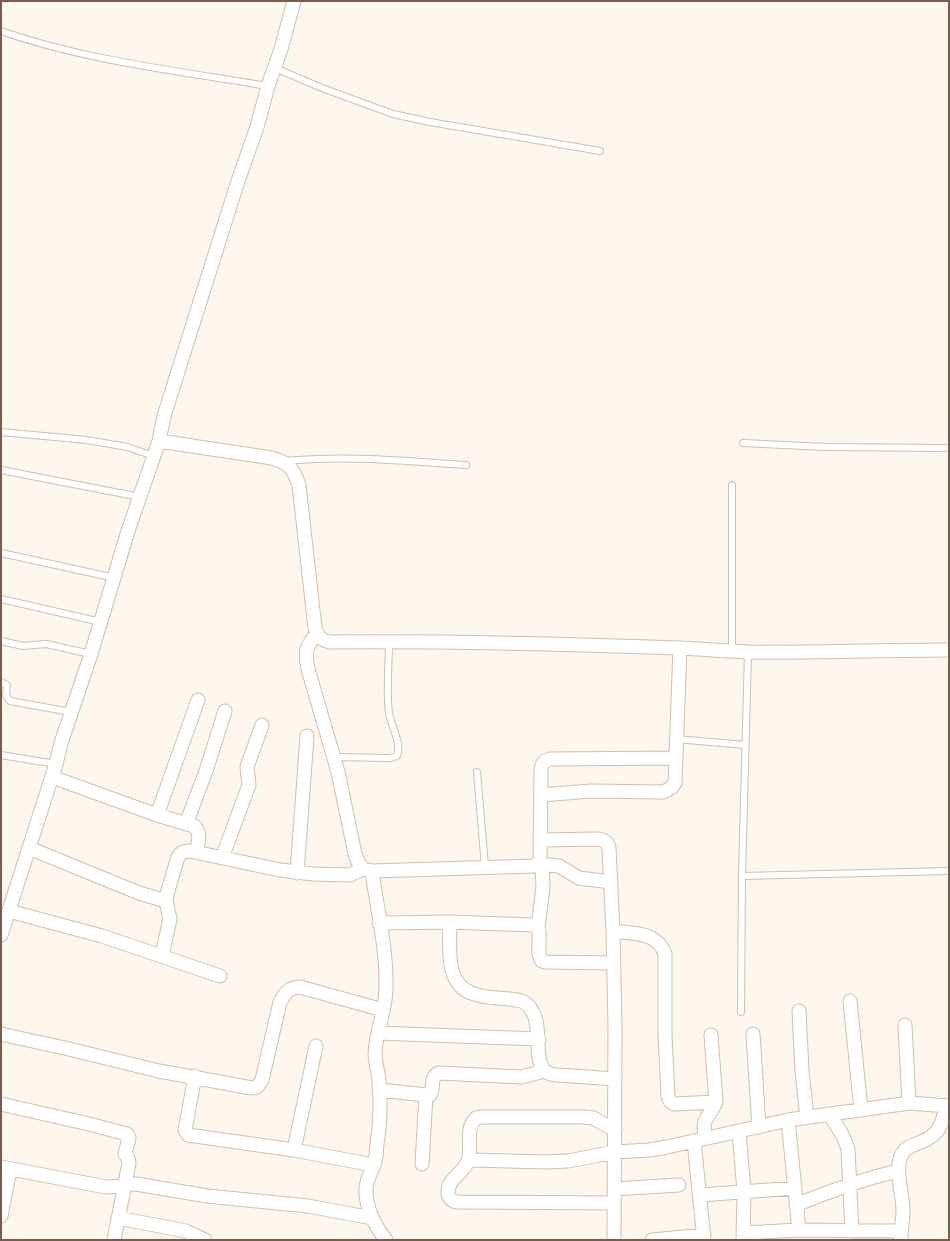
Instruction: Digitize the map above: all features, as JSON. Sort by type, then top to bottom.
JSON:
[{"type":"street","points":[[1,935],[115,578],[128,531],[159,441],[164,416],[238,181],[257,126],[294,1]]},
{"type":"street","points":[[159,441],[272,458],[284,461],[291,467],[299,485],[315,628],[317,634],[323,640],[330,642],[389,641],[680,648],[748,652],[949,650]]},
{"type":"street","points":[[317,634],[309,643],[306,655],[308,669],[334,757],[355,854],[358,862],[367,870],[379,923],[386,971],[386,990],[375,1056],[380,1090],[378,1141],[374,1165],[367,1180],[366,1192],[367,1205],[372,1218],[378,1230],[386,1240]]},
{"type":"street","points":[[541,795],[591,791],[663,792],[672,788],[675,783],[680,648]]},
{"type":"street","points":[[157,815],[198,700]]},
{"type":"street","points":[[186,824],[206,771],[225,711]]},
{"type":"street","points":[[222,858],[248,785],[247,767],[262,725]]},
{"type":"street","points":[[297,873],[307,736]]},
{"type":"street","points":[[614,963],[546,962],[542,961],[539,953],[540,932],[538,927],[542,893],[540,860],[542,764],[550,759],[675,758]]},
{"type":"street","points":[[52,777],[157,815],[194,826],[198,829],[199,834],[196,852]]},
{"type":"street","points":[[541,840],[597,838],[607,842],[609,848],[614,963],[614,1240]]},
{"type":"street","points":[[29,848],[139,893],[166,901]]},
{"type":"street","points":[[162,955],[170,919],[166,901],[167,894],[178,857],[180,853],[185,851],[297,873],[350,876],[367,870],[530,866],[540,864],[559,866],[579,878],[610,882]]},
{"type":"street","points":[[8,910],[102,936],[162,955],[220,976]]},
{"type":"street","points":[[379,923],[450,922],[534,925],[538,927]]},
{"type":"street","points":[[450,922],[450,962],[453,976],[462,988],[474,994],[521,1000],[530,1007],[535,1015],[539,1039],[539,1057],[545,1071],[558,1076],[615,1079]]},
{"type":"street","points":[[613,931],[649,936],[657,940],[665,954],[665,1035],[668,1096],[670,1101],[674,1104],[716,1102]]},
{"type":"street","points":[[1,1034],[159,1070],[252,1088],[257,1087],[262,1080],[280,1002],[285,992],[292,988],[300,987],[383,1010]]},
{"type":"street","points":[[850,1001],[860,1110]]},
{"type":"street","points":[[799,1011],[807,1118]]},
{"type":"street","points":[[905,1025],[909,1103]]},
{"type":"street","points":[[378,1033],[539,1039]]},
{"type":"street","points":[[753,1034],[759,1127]]},
{"type":"street","points":[[652,1240],[704,1238],[700,1194],[700,1139],[704,1122],[716,1102],[711,1035]]},
{"type":"street","points":[[294,1150],[316,1046]]},
{"type":"street","points":[[380,1090],[430,1095],[432,1091],[432,1078],[435,1074],[439,1073],[521,1076],[545,1071]]},
{"type":"street","points":[[194,1076],[185,1130],[188,1135],[294,1150],[374,1165]]},
{"type":"street","points":[[422,1164],[426,1095]]},
{"type":"street","points":[[468,1160],[545,1162],[568,1161],[615,1152],[649,1150],[739,1132],[788,1120],[829,1114],[909,1103],[948,1106],[935,1134],[904,1150],[900,1158],[898,1171],[902,1190],[903,1210],[901,1236],[852,1231],[743,1236],[744,1191],[739,1132]]},
{"type":"street","points":[[1,1104],[127,1134],[129,1138],[125,1152],[129,1163],[114,1240]]},
{"type":"street","points":[[829,1114],[844,1138],[848,1149],[852,1231]]},
{"type":"street","points":[[614,1203],[457,1202],[452,1201],[448,1190],[450,1184],[465,1167],[468,1160],[470,1127],[476,1118],[584,1117],[592,1118],[615,1130]]},
{"type":"street","points":[[788,1120],[796,1205],[790,1234]]},
{"type":"street","points":[[1,1216],[6,1168],[106,1187],[136,1184],[207,1196],[308,1206],[372,1218]]},
{"type":"street","points":[[796,1205],[849,1185],[898,1171]]},
{"type":"street","points":[[614,1189],[679,1186]]},
{"type":"street","points":[[700,1194],[795,1188]]},
{"type":"street","points":[[118,1218],[186,1231],[205,1240]]},
{"type":"lane","points":[[1,31],[24,39],[92,56],[268,86]]},
{"type":"lane","points":[[275,68],[329,91],[393,114],[430,122],[600,151]]},
{"type":"lane","points":[[1,432],[87,440],[127,447],[154,456]]},
{"type":"lane","points":[[743,443],[834,447],[949,448]]},
{"type":"lane","points":[[284,461],[315,458],[347,458],[466,465]]},
{"type":"lane","points":[[1,470],[140,497]]},
{"type":"lane","points":[[732,485],[732,651]]},
{"type":"lane","points":[[1,553],[115,578]]},
{"type":"lane","points":[[1,599],[101,622]]},
{"type":"lane","points":[[1,641],[23,646],[46,644],[91,654]]},
{"type":"lane","points":[[334,757],[390,758],[397,756],[396,737],[388,700],[389,641]]},
{"type":"lane","points":[[742,1012],[742,876],[748,652]]},
{"type":"lane","points":[[1,682],[7,685],[6,696],[10,701],[71,712]]},
{"type":"lane","points":[[676,740],[745,745]]},
{"type":"lane","points":[[1,755],[56,764]]},
{"type":"lane","points":[[477,772],[485,867]]},
{"type":"lane","points":[[742,876],[949,871]]}]
